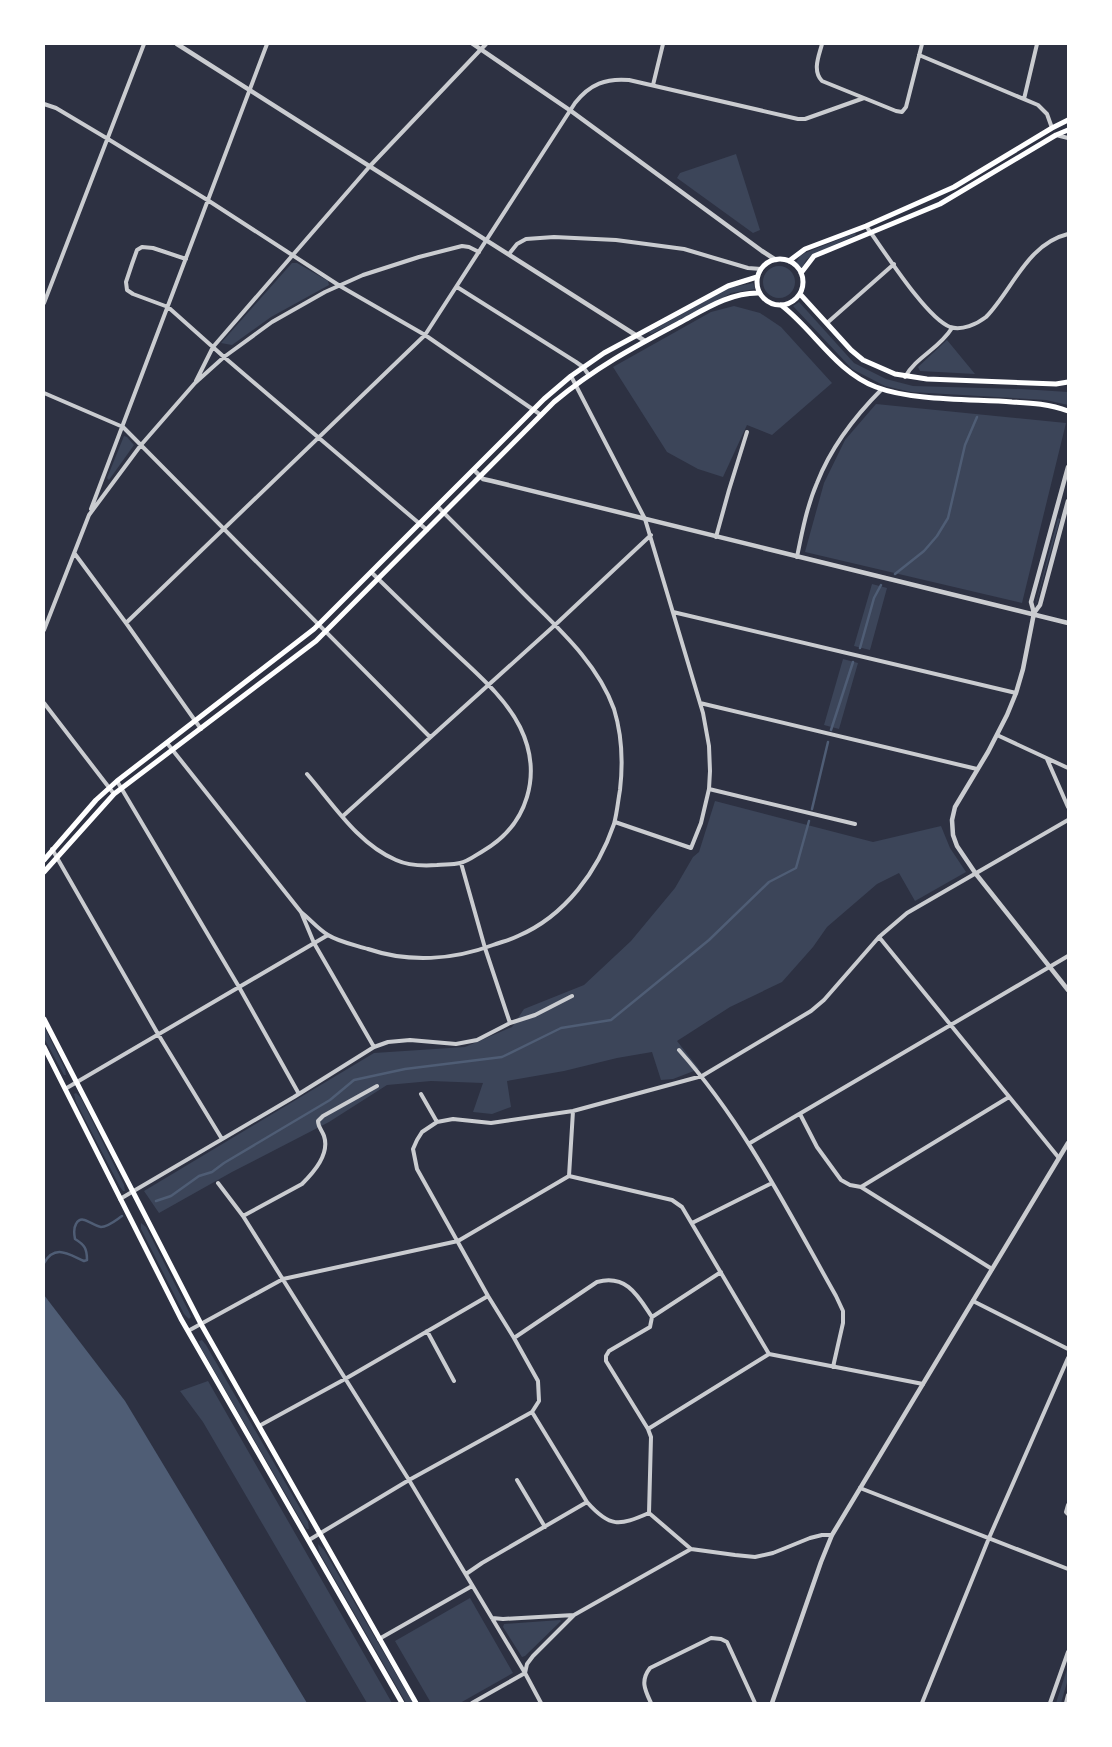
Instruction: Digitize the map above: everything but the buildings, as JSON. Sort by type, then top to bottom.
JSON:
[{"type":"main road","points":[[789,261],[805,249],[866,226],[954,186],[1068,120]]},
{"type":"main road","points":[[801,273],[814,256],[940,204],[1056,135],[1068,130]]},
{"type":"main road","points":[[781,305],[792,302],[800,294],[803,281],[798,268],[789,261],[776,260],[766,263],[761,269],[757,287],[760,293],[768,302],[781,305],[792,314],[843,367],[874,386],[915,396],[1047,404],[1068,411]]},
{"type":"main road","points":[[44,860],[96,800],[117,781],[318,625],[533,409],[571,376],[604,353],[728,286],[758,277]]},
{"type":"main road","points":[[44,872],[56,856],[114,794],[316,641],[540,415],[575,384],[588,374],[646,341],[730,298],[760,293]]},
{"type":"main road","points":[[800,294],[826,324],[863,360],[887,372],[904,377],[1056,384],[1068,382]]},
{"type":"main road","points":[[44,1019],[201,1324],[416,1703]]},
{"type":"main road","points":[[44,1047],[188,1331],[402,1703]]},
{"type":"street","points":[[44,303],[144,44]]},
{"type":"street","points":[[177,44],[646,341]]},
{"type":"street","points":[[44,630],[75,554],[267,44]]},
{"type":"street","points":[[473,44],[571,111],[776,260]]},
{"type":"street","points":[[195,382],[213,347],[292,255],[370,166],[486,44]]},
{"type":"street","points":[[653,85],[664,44]]},
{"type":"street","points":[[822,44],[816,69],[822,81],[902,112],[906,107],[922,44]]},
{"type":"street","points":[[1024,99],[1037,44]]},
{"type":"street","points":[[919,55],[1043,108],[1052,128]]},
{"type":"street","points":[[126,623],[425,336],[575,103],[586,90],[604,81],[624,79],[798,119],[864,98]]},
{"type":"street","points":[[44,104],[56,108],[108,139],[208,200],[340,286],[425,336],[540,415]]},
{"type":"street","points":[[1056,135],[1068,138]]},
{"type":"street","points":[[866,226],[927,310],[952,328],[963,328],[977,324],[986,317],[1033,254],[1048,243],[1068,234]]},
{"type":"street","points":[[509,254],[517,244],[526,239],[554,237],[616,240],[684,249],[748,268],[761,269]]},
{"type":"street","points":[[186,259],[145,246],[137,250],[126,282],[127,290],[168,307],[427,530]]},
{"type":"street","points":[[89,515],[140,445],[195,382],[224,357],[272,322],[340,286],[386,267],[462,246],[479,252]]},
{"type":"street","points":[[826,324],[894,264]]},
{"type":"street","points":[[457,287],[583,367],[588,374]]},
{"type":"street","points":[[904,377],[909,369],[946,338],[952,328]]},
{"type":"street","points":[[571,376],[645,519],[700,703],[709,746],[709,789],[701,823],[691,848],[614,822]]},
{"type":"street","points":[[797,557],[803,526],[817,482],[848,427],[861,410],[882,389]]},
{"type":"street","points":[[44,394],[122,427],[430,737]]},
{"type":"street","points":[[716,537],[748,432]]},
{"type":"street","points":[[1034,614],[1031,602],[1068,467]]},
{"type":"street","points":[[474,470],[483,479],[1068,623]]},
{"type":"street","points":[[1068,500],[1040,605],[1034,614],[1016,693],[996,735],[955,807],[952,820],[953,835],[957,846],[976,874],[1068,990]]},
{"type":"street","points":[[167,743],[301,912],[328,935],[384,955],[411,958],[462,955],[519,936],[542,922],[570,900],[599,858],[614,822],[622,776],[622,755],[614,710],[601,681],[581,654],[555,625],[437,506]]},
{"type":"street","points":[[1056,512],[1064,515]]},
{"type":"street","points":[[343,816],[555,625],[650,535]]},
{"type":"street","points":[[75,554],[201,728]]},
{"type":"street","points":[[307,774],[343,816],[376,850],[398,861],[421,866],[461,863],[490,847],[511,829],[525,805],[530,787],[531,765],[528,747],[520,726],[507,706],[488,684],[371,572]]},
{"type":"street","points":[[673,612],[1016,693]]},
{"type":"street","points":[[44,703],[114,794]]},
{"type":"street","points":[[700,703],[977,769]]},
{"type":"street","points":[[996,735],[1068,768]]},
{"type":"street","points":[[1048,759],[1068,807]]},
{"type":"street","points":[[117,781],[239,987],[299,1094]]},
{"type":"street","points":[[709,789],[855,824]]},
{"type":"street","points":[[309,1540],[409,1480],[532,1412],[538,1401],[538,1381],[416,1168],[414,1149],[422,1132],[436,1122],[453,1119],[491,1123],[573,1111],[702,1076],[811,1011],[824,1000],[879,937],[907,913],[1068,820]]},
{"type":"street","points":[[52,849],[158,1034],[222,1139]]},
{"type":"street","points":[[461,863],[485,948],[510,1023]]},
{"type":"street","points":[[301,912],[314,943],[374,1047]]},
{"type":"street","points":[[65,1089],[328,935]]},
{"type":"street","points":[[879,937],[1059,1158]]},
{"type":"street","points":[[750,1143],[1068,956]]},
{"type":"street","points":[[120,1199],[299,1094],[374,1047],[388,1042],[410,1040],[456,1044],[477,1040],[510,1023],[536,1014],[572,996]]},
{"type":"street","points":[[679,1050],[702,1076],[750,1143],[836,1296],[843,1311],[843,1323],[833,1367]]},
{"type":"street","points":[[243,1216],[302,1184],[315,1170],[323,1155],[324,1136],[318,1121],[323,1116],[377,1086]]},
{"type":"street","points":[[421,1094],[436,1122]]},
{"type":"street","points":[[861,1187],[1009,1097]]},
{"type":"street","points":[[569,1176],[573,1111]]},
{"type":"street","points":[[800,1114],[817,1147],[841,1180],[850,1185],[861,1187],[992,1269]]},
{"type":"street","points":[[772,1703],[832,1535],[1068,1143]]},
{"type":"street","points":[[188,1331],[283,1279],[458,1241],[569,1176],[672,1200],[682,1207],[769,1354]]},
{"type":"street","points":[[692,1223],[772,1183]]},
{"type":"street","points":[[218,1184],[243,1216],[409,1480],[525,1673],[541,1703]]},
{"type":"street","points":[[649,1513],[652,1437],[606,1361],[606,1356],[609,1351],[650,1327],[652,1317],[721,1272]]},
{"type":"street","points":[[514,1338],[590,1286],[606,1280],[624,1284],[638,1297],[652,1317]]},
{"type":"street","points":[[259,1426],[345,1379],[488,1296]]},
{"type":"street","points":[[973,1301],[1068,1348]]},
{"type":"street","points":[[427,1331],[454,1381]]},
{"type":"street","points":[[648,1429],[769,1354],[923,1384]]},
{"type":"street","points":[[922,1703],[989,1538],[1068,1358]]},
{"type":"street","points":[[532,1412],[587,1502],[598,1515],[607,1521],[630,1522],[649,1513]]},
{"type":"street","points":[[517,1480],[545,1527]]},
{"type":"street","points":[[860,1488],[1068,1569]]},
{"type":"street","points":[[466,1574],[587,1502]]},
{"type":"street","points":[[1068,1505],[1066,1512],[1068,1514]]},
{"type":"street","points":[[649,1513],[691,1549],[755,1557],[773,1553],[810,1538],[832,1535]]},
{"type":"street","points":[[472,1703],[525,1673],[533,1656],[574,1615],[691,1549]]},
{"type":"street","points":[[379,1639],[472,1586]]},
{"type":"street","points":[[492,1618],[574,1615]]},
{"type":"street","points":[[651,1703],[644,1686],[646,1674],[650,1668],[711,1638],[727,1642],[756,1703]]},
{"type":"street","points":[[1050,1703],[1068,1652]]},
{"type":"street","points":[[1066,1703],[1068,1695]]},
{"type":"shaded area","points":[[736,154],[760,230],[753,233],[677,178],[680,173]]},
{"type":"shaded area","points":[[855,233],[856,235],[812,255],[806,260],[802,268],[795,264],[800,256],[805,253]]},
{"type":"shaded area","points":[[292,263],[297,263],[328,281],[329,285],[271,317],[232,345],[221,343]]},
{"type":"shaded area","points":[[779,266],[791,270],[795,282],[791,294],[779,298],[767,294],[763,282],[767,270]]},
{"type":"shaded area","points":[[753,283],[755,289],[731,293],[651,334],[649,332],[729,288]]},
{"type":"shaded area","points":[[799,302],[854,363],[886,379],[913,386],[1068,392],[1068,405],[1046,400],[911,392],[885,386],[852,369],[793,306]]},
{"type":"shaded area","points":[[734,306],[760,313],[781,327],[832,383],[772,435],[747,425],[723,477],[698,469],[667,452],[613,367],[711,312]]},
{"type":"shaded area","points":[[947,340],[975,374],[920,371],[918,367]]},
{"type":"shaded area","points":[[876,404],[1066,423],[1022,603],[805,552],[824,483],[845,440]]},
{"type":"shaded area","points":[[124,436],[134,445],[109,480],[107,478]]},
{"type":"shaded area","points":[[1058,518],[1060,519],[1035,607],[1035,606]]},
{"type":"shaded area","points":[[872,584],[887,588],[870,650],[854,646]]},
{"type":"shaded area","points":[[843,659],[858,663],[839,729],[824,725]]},
{"type":"shaded area","points":[[715,801],[873,842],[941,826],[950,848],[966,872],[915,901],[899,873],[877,884],[827,927],[813,947],[782,982],[730,1007],[677,1041],[699,1069],[673,1079],[661,1080],[652,1052],[507,1081],[511,1107],[492,1114],[473,1112],[483,1083],[431,1081],[387,1085],[329,1122],[232,1172],[159,1213],[144,1191],[374,1053],[465,1047],[512,1027],[524,1009],[584,985],[631,941],[675,888],[693,857],[699,852]]},
{"type":"shaded area","points":[[44,1026],[65,1069],[66,1075],[64,1075],[44,1038]]},
{"type":"shaded area","points":[[76,1093],[81,1098],[124,1185],[125,1191],[120,1187],[76,1102],[74,1094]]},
{"type":"shaded area","points":[[141,1223],[146,1227],[189,1312],[191,1317],[189,1319],[184,1314],[141,1229]]},
{"type":"shaded area","points":[[44,1295],[125,1401],[307,1703],[44,1703]]},
{"type":"shaded area","points":[[202,1340],[308,1522],[309,1529],[303,1524],[201,1348],[199,1341]]},
{"type":"shaded area","points":[[208,1381],[392,1703],[367,1703],[203,1422],[180,1391]]},
{"type":"shaded area","points":[[318,1544],[324,1550],[413,1703],[406,1703],[319,1552]]},
{"type":"shaded area","points":[[470,1598],[513,1673],[460,1703],[431,1703],[395,1641]]},
{"type":"shaded area","points":[[560,1620],[522,1657],[503,1627],[504,1624]]},
{"type":"shaded area","points":[[1068,1666],[1068,1679],[1061,1703],[1056,1703]]},
{"type":"waterway","points":[[895,574],[924,551],[937,536],[948,518],[965,445],[977,417]]},
{"type":"waterway","points":[[860,648],[874,598],[881,585]]},
{"type":"waterway","points":[[831,730],[853,662]]},
{"type":"waterway","points":[[812,809],[828,742]]},
{"type":"waterway","points":[[156,1201],[171,1196],[199,1176],[212,1172],[330,1100],[354,1080],[405,1069],[502,1057],[561,1028],[611,1020],[709,940],[769,882],[796,868],[809,821]]},
{"type":"waterway","points":[[44,1263],[48,1257],[57,1252],[62,1252],[84,1261],[87,1260],[85,1248],[75,1239],[74,1228],[78,1221],[84,1220],[104,1227],[122,1216]]}]
